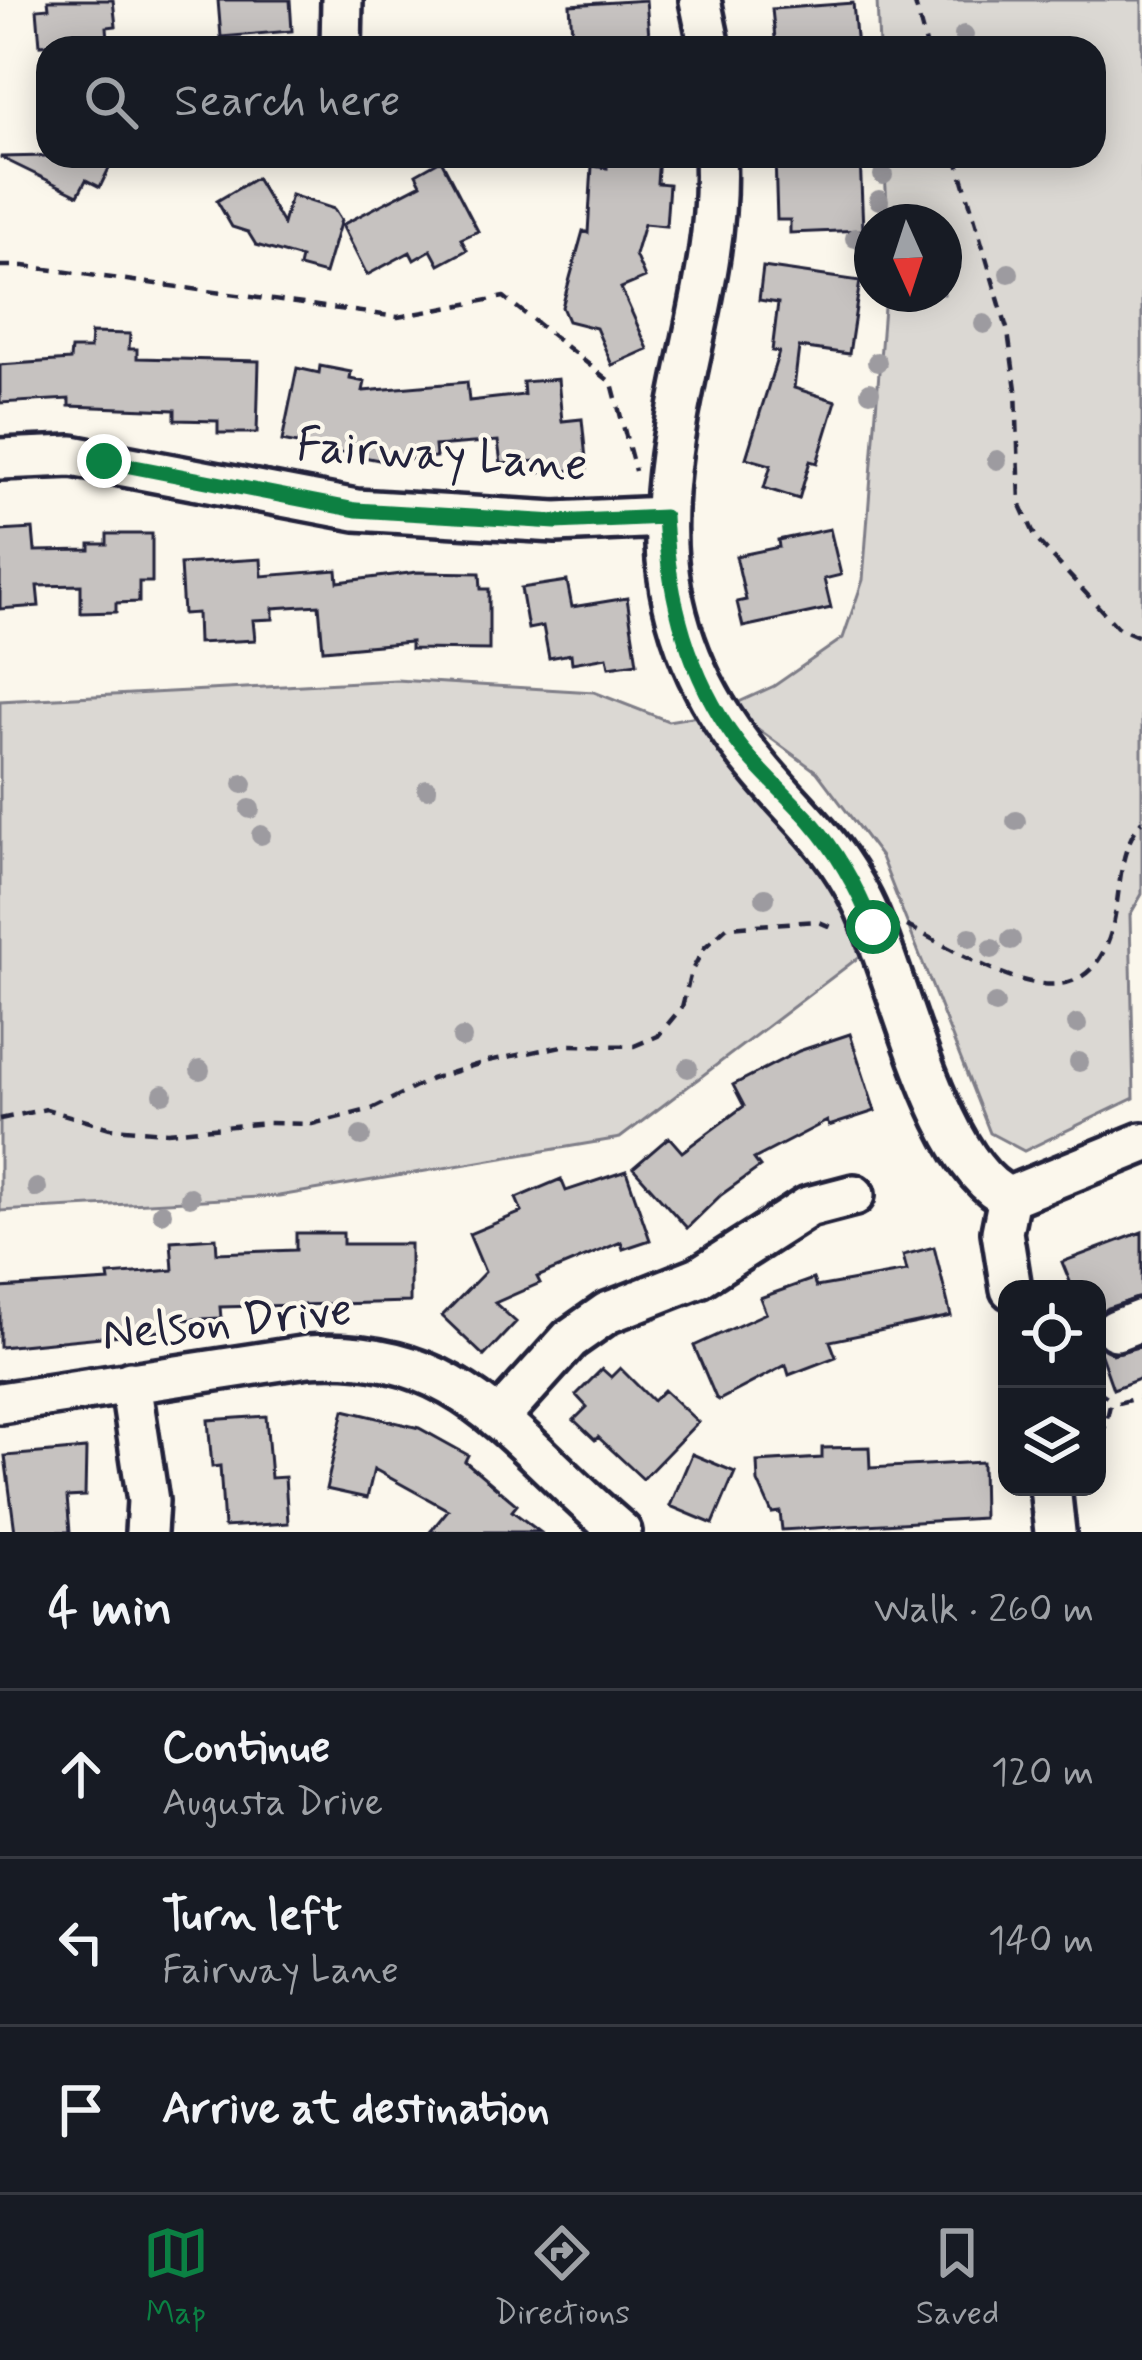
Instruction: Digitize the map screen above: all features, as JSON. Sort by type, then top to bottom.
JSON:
[{"type":"street","points":[[341,36],[342,0]]},
{"type":"street","points":[[700,0],[708,36]]},
{"type":"street","points":[[714,168],[712,227],[651,517],[693,665],[738,743],[839,859],[873,927],[953,1136],[982,1178],[1009,1197],[1142,1144]]},
{"type":"street","name":"Fairway Lane","points":[[0,459],[72,456],[356,510],[556,522],[651,517]]},
{"type":"street","points":[[498,1419],[570,1340],[608,1313],[699,1277],[808,1207],[854,1195]]},
{"type":"street","points":[[1009,1197],[1002,1232],[1010,1280]]},
{"type":"street","name":"Nelson Drive","points":[[0,1403],[308,1356],[354,1356],[416,1367],[468,1395],[538,1451],[621,1532]]},
{"type":"street","points":[[130,1382],[148,1501],[146,1532]]},
{"type":"street","points":[[1051,1496],[1055,1532]]},
{"type":"path","points":[[914,0],[924,36]]},
{"type":"path","points":[[960,168],[1008,332],[1016,389],[1020,503],[1037,540],[1117,628],[1142,638]]},
{"type":"path","points":[[0,266],[398,317],[504,297],[612,383],[651,517]]},
{"type":"path","points":[[0,1119],[46,1109],[110,1128],[166,1132],[312,1124],[372,1109],[431,1078],[488,1061],[567,1046],[634,1046],[658,1036],[682,1007],[691,972],[704,948],[727,927],[817,921],[841,931],[899,921],[1012,978],[1050,986],[1075,982],[1098,964],[1112,941],[1126,842],[1142,821]]},
{"type":"path","points":[[1106,1396],[1110,1405],[1106,1422]]},
{"type":"path","points":[[1110,1405],[1142,1397]]},
{"type":"shaded area","points":[[877,0],[1142,0],[1142,894],[1130,915],[1134,1098],[1024,1151],[990,1133],[881,857],[817,772],[728,707],[774,686],[843,638],[863,580],[884,312],[962,312],[962,204],[887,204],[885,168],[1106,168],[1106,36],[878,36]]},
{"type":"shaded area","points":[[396,680],[594,692],[668,721],[710,714],[734,769],[815,855],[851,911],[867,951],[620,1138],[279,1196],[0,1211],[0,701]]},
{"type":"building","points":[[48,0],[113,0],[116,26],[107,27],[108,36],[39,36],[37,9],[49,8]]},
{"type":"building","points":[[218,0],[290,0],[292,31],[221,36]]},
{"type":"building","points":[[646,0],[649,36],[572,36],[570,5]]},
{"type":"building","points":[[853,3],[856,36],[775,36],[772,9]]},
{"type":"building","points":[[0,157],[36,157],[36,168],[109,168],[100,187],[86,180],[78,195]]},
{"type":"building","points":[[427,168],[445,168],[478,231],[461,239],[467,250],[439,265],[431,250],[414,260],[410,252],[367,275],[342,225],[421,184],[416,174]]},
{"type":"building","points":[[592,168],[658,168],[657,183],[669,184],[666,226],[644,224],[635,255],[645,278],[621,288],[648,349],[612,365],[596,328],[568,321],[562,307],[583,231],[588,233]]},
{"type":"building","points":[[775,168],[860,168],[862,204],[854,204],[854,230],[790,233],[790,220],[777,220]]},
{"type":"building","points":[[256,178],[283,224],[291,195],[334,209],[341,220],[325,274],[299,267],[301,258],[256,245],[248,232],[232,227],[217,201]]},
{"type":"building","points":[[763,267],[854,280],[849,354],[799,347],[794,388],[836,401],[817,463],[810,461],[799,499],[764,488],[771,465],[746,458],[779,352],[772,351],[778,303],[759,300]]},
{"type":"building","points":[[91,333],[130,334],[129,349],[137,349],[137,358],[259,361],[257,433],[218,433],[218,421],[175,420],[175,410],[69,406],[69,399],[0,403],[0,365],[70,360],[71,349],[90,349]]},
{"type":"building","points":[[320,366],[351,372],[350,379],[365,382],[363,391],[467,382],[469,401],[524,395],[523,382],[558,379],[562,421],[582,419],[587,469],[537,473],[535,461],[501,464],[498,441],[435,446],[436,457],[389,462],[282,441],[297,368],[319,373]]},
{"type":"building","points":[[33,529],[35,551],[90,550],[90,544],[107,544],[107,534],[152,534],[152,582],[139,582],[139,602],[116,603],[116,612],[81,613],[81,585],[37,586],[39,606],[0,609],[0,531]]},
{"type":"building","points":[[830,529],[841,575],[824,579],[831,608],[743,627],[737,602],[746,600],[736,556],[779,547],[778,540]]},
{"type":"building","points":[[261,559],[262,576],[337,570],[338,582],[417,572],[480,573],[481,589],[489,589],[489,650],[411,649],[411,642],[323,650],[319,605],[273,608],[273,619],[253,620],[255,640],[198,643],[197,613],[183,614],[180,564]]},
{"type":"building","points":[[567,581],[572,607],[627,598],[637,663],[609,667],[607,657],[572,663],[571,654],[549,658],[543,626],[528,629],[521,588]]},
{"type":"building","points":[[850,1034],[875,1111],[829,1126],[827,1121],[754,1159],[760,1167],[687,1228],[633,1168],[669,1137],[682,1152],[744,1106],[733,1085],[799,1051]]},
{"type":"building","points":[[626,1171],[650,1240],[623,1249],[621,1242],[537,1277],[540,1283],[495,1303],[516,1322],[484,1356],[442,1316],[485,1272],[469,1234],[522,1212],[516,1198],[561,1179],[566,1191]]},
{"type":"building","points":[[1142,1232],[1142,1297],[1106,1309],[1106,1280],[1069,1280],[1062,1262]]},
{"type":"building","points":[[296,1233],[343,1233],[343,1244],[410,1244],[410,1302],[220,1307],[221,1318],[161,1321],[162,1331],[0,1347],[0,1288],[109,1281],[108,1275],[173,1270],[171,1241],[216,1238],[217,1253],[296,1250]]},
{"type":"building","points":[[934,1247],[951,1316],[830,1341],[836,1357],[789,1375],[786,1365],[716,1398],[694,1346],[766,1313],[760,1298],[813,1279],[816,1287],[907,1271],[903,1255]]},
{"type":"building","points":[[1142,1346],[1142,1378],[1113,1389],[1106,1350],[1113,1354]]},
{"type":"building","points":[[620,1368],[653,1401],[664,1390],[698,1422],[643,1479],[574,1420],[587,1407],[576,1395],[602,1369],[611,1377]]},
{"type":"building","points":[[344,1410],[419,1428],[468,1455],[465,1461],[517,1505],[512,1511],[540,1532],[430,1532],[448,1510],[374,1469],[367,1498],[326,1489]]},
{"type":"building","points":[[266,1416],[271,1478],[285,1477],[288,1523],[224,1527],[220,1466],[212,1467],[208,1420]]},
{"type":"building","points":[[869,1447],[870,1468],[982,1462],[983,1518],[782,1530],[780,1512],[772,1513],[758,1482],[757,1462],[822,1458],[822,1448]]},
{"type":"building","points":[[86,1449],[85,1496],[67,1497],[70,1532],[15,1532],[5,1456]]},
{"type":"building","points":[[692,1454],[735,1472],[713,1524],[670,1506]]},
{"type":"route","points":[[104,461],[356,510],[556,522],[664,517],[676,616],[713,705],[738,743],[839,859],[873,927]]}]
